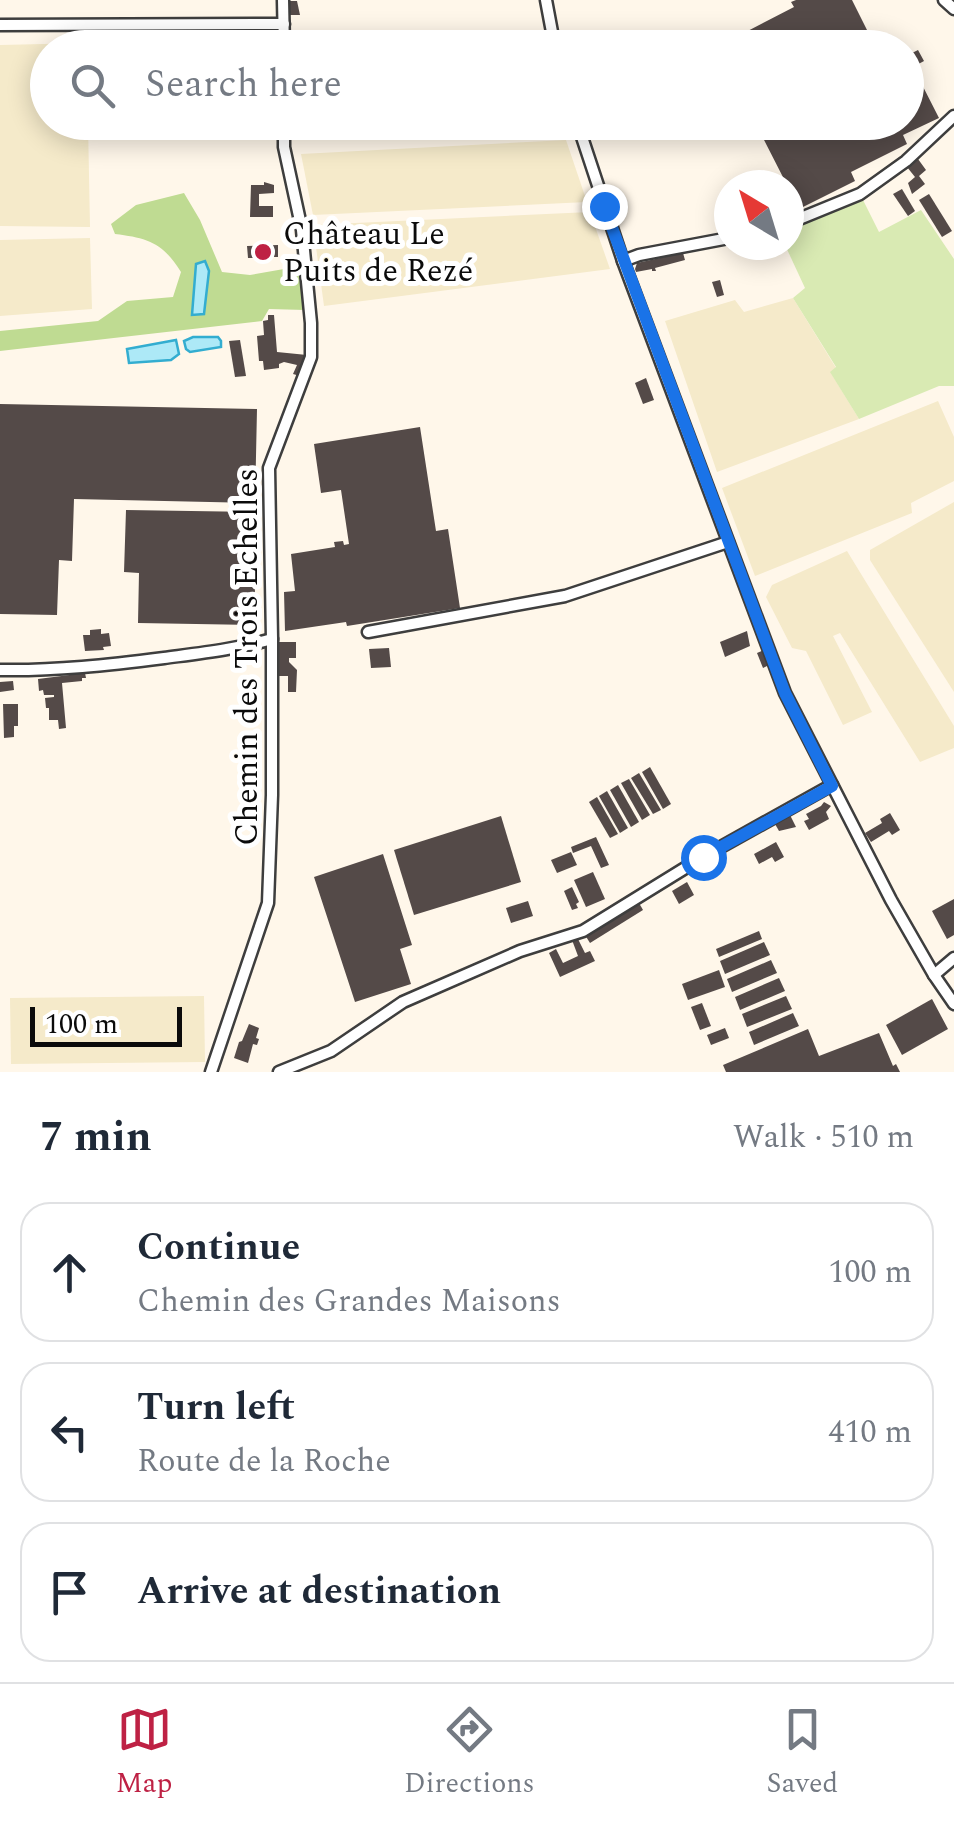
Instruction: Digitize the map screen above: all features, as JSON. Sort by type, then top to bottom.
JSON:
[{"type":"street","points":[[283,0],[284,30]]},
{"type":"street","points":[[546,0],[552,30]]},
{"type":"street","points":[[944,0],[954,9]]},
{"type":"street","points":[[0,25],[284,24]]},
{"type":"street","points":[[804,217],[860,194],[906,161],[954,116]]},
{"type":"street","name":"Chemin des Trois Echelles","points":[[212,1072],[268,903],[272,814],[269,468],[311,356],[302,230],[284,140]]},
{"type":"street","points":[[583,140],[624,261],[785,693],[891,900],[954,1004]]},
{"type":"street","points":[[624,261],[714,241]]},
{"type":"street","points":[[368,632],[565,596],[728,542]]},
{"type":"street","points":[[0,670],[119,664],[237,649],[272,640]]},
{"type":"street","points":[[279,1072],[331,1051],[403,1002],[520,950],[582,930],[832,786]]},
{"type":"street","points":[[934,975],[954,958]]},
{"type":"shaded area","points":[[30,44],[30,140],[88,140],[90,227],[0,226],[0,45]]},
{"type":"shaded area","points":[[566,140],[587,202],[313,215],[301,154]]},
{"type":"shaded area","points":[[590,212],[610,269],[324,306],[313,225]]},
{"type":"shaded area","points":[[90,238],[92,309],[0,316],[0,240]]},
{"type":"shaded area","points":[[793,298],[836,368],[831,373],[859,419],[717,472],[665,321],[735,300],[744,312]]},
{"type":"shaded area","points":[[938,401],[954,437],[954,481],[911,503],[912,513],[755,576],[722,488]]},
{"type":"shaded area","points":[[954,502],[954,692],[870,560],[870,550]]},
{"type":"shaded area","points":[[847,551],[954,726],[954,748],[920,762],[840,633],[833,636],[872,712],[843,725],[806,651],[792,648],[766,597],[772,585]]},
{"type":"shaded area","points":[[204,996],[205,1062],[11,1064],[10,998]]},
{"type":"green space","points":[[184,193],[222,272],[250,275],[301,266],[305,310],[269,309],[262,321],[0,351],[0,331],[98,321],[127,301],[173,297],[181,272],[168,254],[146,240],[115,234],[111,224],[136,205]]},
{"type":"green space","points":[[862,198],[879,232],[921,210],[954,259],[954,386],[939,386],[859,419],[830,372],[836,367],[793,298],[805,288],[792,260],[804,260],[804,223]]},
{"type":"water","points":[[205,261],[209,271],[204,314],[192,315],[196,264]]},
{"type":"water","points":[[218,337],[221,347],[190,352],[184,341]]},
{"type":"water","points":[[176,340],[179,354],[171,360],[129,363],[127,349]]},
{"type":"building","points":[[852,0],[867,30],[750,30],[794,7],[791,2]]},
{"type":"building","points":[[287,1],[297,1],[300,15],[288,15]]},
{"type":"building","points":[[924,89],[939,118],[924,125]]},
{"type":"building","points":[[764,140],[905,140],[907,144],[851,172],[855,181],[804,206],[804,170],[779,170]]},
{"type":"building","points":[[918,159],[926,170],[919,176],[925,184],[912,194],[908,183],[915,177],[907,167]]},
{"type":"building","points":[[251,185],[274,185],[274,193],[259,194],[259,206],[273,206],[273,217],[250,217]]},
{"type":"building","points":[[902,189],[915,211],[908,216],[893,194]]},
{"type":"building","points":[[929,194],[952,231],[942,237],[919,200]]},
{"type":"building","name":"Château Le Puits de Rezé","points":[[278,245],[278,257],[267,257],[268,261],[261,262],[260,258],[248,258],[247,246]]},
{"type":"building","points":[[683,253],[685,260],[655,268],[656,271],[636,272],[637,263]]},
{"type":"building","points":[[720,280],[724,295],[717,297],[712,282]]},
{"type":"building","points":[[268,315],[274,315],[277,352],[307,355],[300,376],[293,374],[297,365],[284,362],[279,368],[264,370],[263,361],[259,361],[257,336],[264,335],[263,321],[268,320]]},
{"type":"building","points":[[240,340],[246,376],[235,377],[229,341]]},
{"type":"building","points":[[646,378],[654,400],[643,404],[635,383]]},
{"type":"building","points":[[0,404],[257,409],[255,503],[74,499],[72,561],[59,560],[57,615],[0,614]]},
{"type":"building","points":[[420,427],[436,531],[448,529],[460,608],[347,626],[346,622],[285,631],[284,592],[295,591],[291,554],[335,547],[334,542],[349,544],[341,490],[321,493],[314,444]]},
{"type":"building","points":[[126,510],[257,512],[254,625],[138,623],[139,573],[124,572]]},
{"type":"building","points":[[101,629],[101,634],[109,633],[111,646],[85,651],[83,635]]},
{"type":"building","points":[[747,631],[750,646],[725,657],[720,642]]},
{"type":"building","points":[[278,642],[296,642],[296,658],[289,658],[289,662],[297,670],[296,692],[288,692],[288,676],[279,676]]},
{"type":"building","points":[[389,648],[391,667],[371,668],[369,649]]},
{"type":"building","points":[[764,650],[769,665],[763,668],[757,653]]},
{"type":"building","points":[[85,673],[82,681],[62,683],[66,728],[59,729],[58,720],[49,720],[46,708],[45,698],[54,695],[39,691],[38,679]]},
{"type":"building","points":[[13,681],[14,690],[0,692],[0,682]]},
{"type":"building","points":[[3,704],[18,704],[14,737],[4,738]]},
{"type":"building","points":[[650,767],[671,804],[663,809],[642,772]]},
{"type":"building","points":[[639,773],[661,810],[653,814],[631,778]]},
{"type":"building","points":[[629,779],[650,815],[642,820],[621,783]]},
{"type":"building","points":[[618,785],[639,822],[631,827],[610,790]]},
{"type":"building","points":[[607,791],[628,828],[620,833],[599,796]]},
{"type":"building","points":[[597,797],[618,834],[610,838],[589,802]]},
{"type":"building","points":[[824,802],[831,806],[826,812],[829,819],[809,830],[804,821],[809,819],[806,814]]},
{"type":"building","points":[[890,813],[900,830],[892,835],[889,831],[871,842],[865,833]]},
{"type":"building","points":[[790,815],[796,827],[779,831],[775,824]]},
{"type":"building","points":[[501,816],[521,882],[414,915],[394,850]]},
{"type":"building","points":[[596,837],[609,865],[601,868],[591,846],[573,853],[571,847]]},
{"type":"building","points":[[776,842],[784,857],[775,862],[772,857],[759,864],[754,854]]},
{"type":"building","points":[[571,852],[577,865],[557,873],[551,860]]},
{"type":"building","points":[[383,854],[412,945],[400,949],[411,984],[355,1002],[314,877]]},
{"type":"building","points":[[593,872],[605,899],[586,907],[574,880]]},
{"type":"building","points":[[687,882],[694,895],[679,904],[672,891]]},
{"type":"building","points":[[572,887],[579,902],[578,908],[572,910],[564,891]]},
{"type":"building","points":[[954,899],[954,935],[947,939],[932,911]]},
{"type":"building","points":[[528,901],[533,916],[511,923],[506,908]]},
{"type":"building","points":[[639,903],[643,910],[590,943],[585,935]]},
{"type":"building","points":[[759,931],[762,939],[719,957],[716,949]]},
{"type":"building","points":[[578,939],[585,953],[590,951],[595,961],[560,977],[549,953],[556,949],[563,963],[578,956],[572,940]]},
{"type":"building","points":[[764,942],[770,955],[725,974],[720,961]]},
{"type":"building","points":[[771,960],[777,973],[732,992],[727,979]]},
{"type":"building","points":[[719,970],[725,987],[688,1000],[682,984]]},
{"type":"building","points":[[779,978],[785,991],[740,1010],[735,997]]},
{"type":"building","points":[[786,996],[792,1009],[747,1027],[742,1014]]},
{"type":"building","points":[[932,999],[948,1029],[902,1055],[886,1025]]},
{"type":"building","points":[[702,1003],[711,1026],[700,1030],[691,1007]]},
{"type":"building","points":[[793,1013],[799,1026],[754,1045],[749,1032]]},
{"type":"building","points":[[249,1024],[259,1028],[259,1039],[257,1045],[253,1044],[248,1063],[234,1058]]},
{"type":"building","points":[[725,1028],[729,1038],[711,1045],[707,1035]]},
{"type":"building","points":[[808,1029],[819,1056],[879,1033],[893,1066],[896,1064],[900,1072],[726,1072],[723,1065]]},
{"type":"place","name":"Château Le Puits de Rezé","points":[[263,252]]},
{"type":"route","points":[[604,206],[785,693],[832,786],[703,857]]}]
